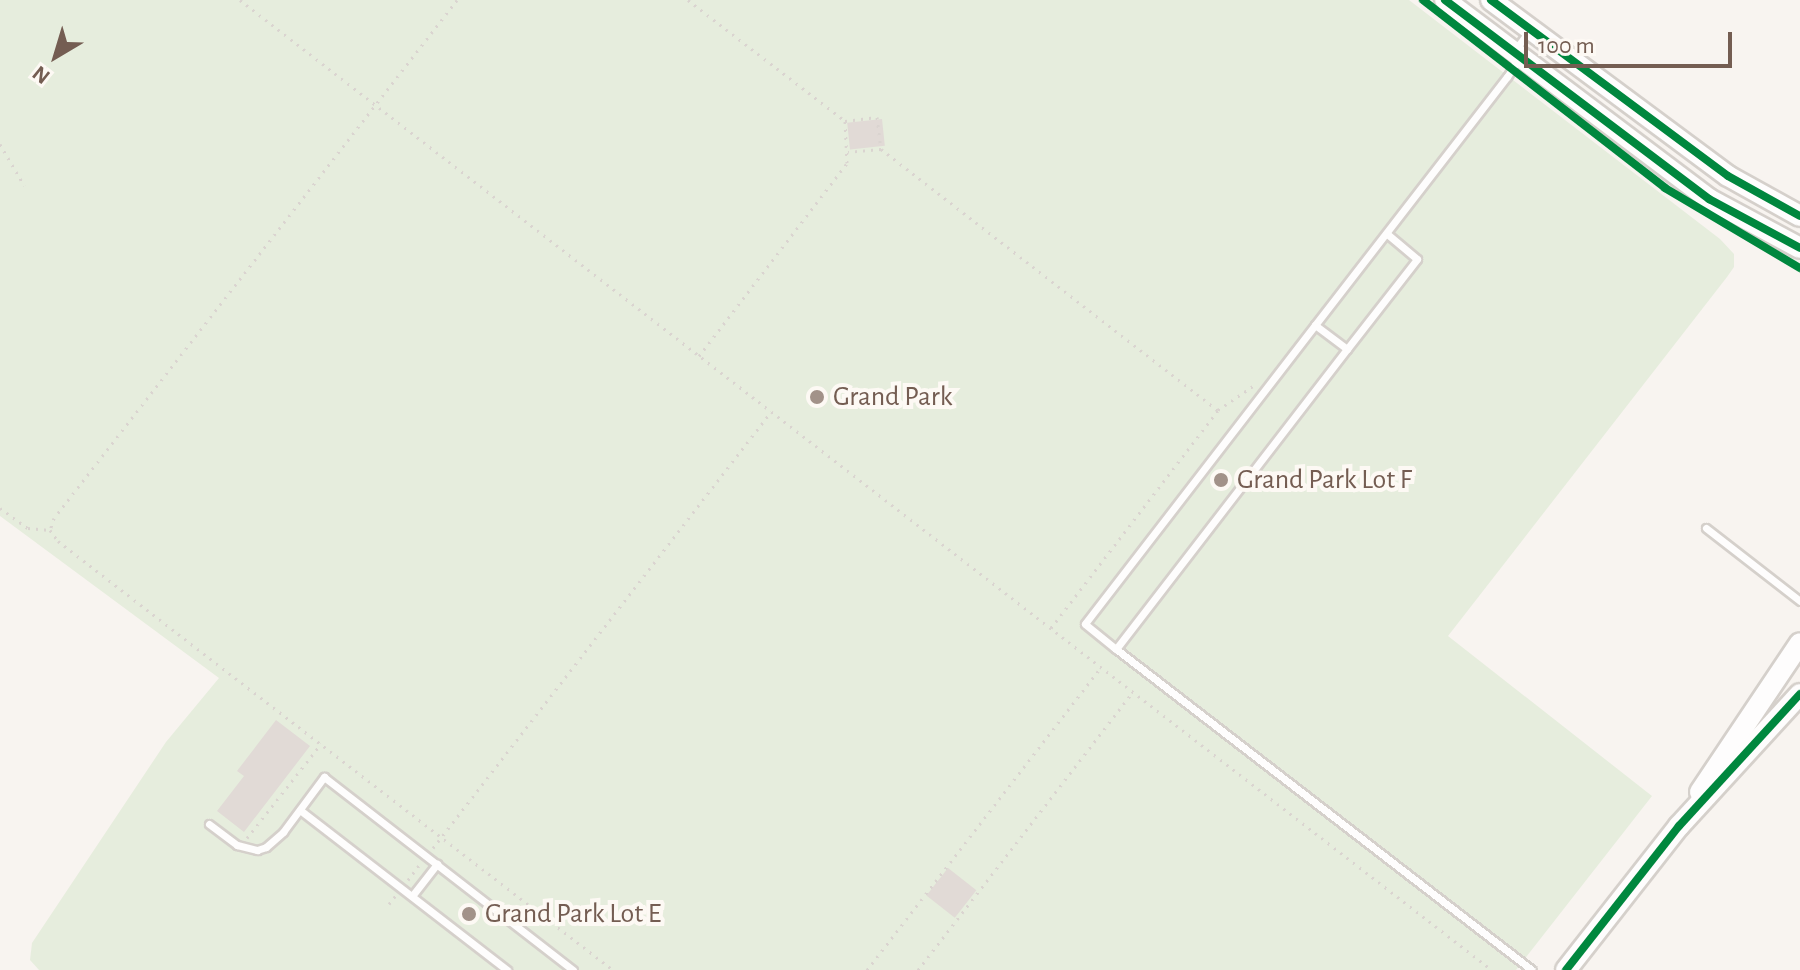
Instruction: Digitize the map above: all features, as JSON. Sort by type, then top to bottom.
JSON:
[{"type":"street","points":[[1445,0],[1709,199],[1800,248]]},
{"type":"street","points":[[1491,0],[1728,176],[1800,216]]},
{"type":"street","points":[[1679,826],[1800,643]]},
{"type":"street","points":[[1566,970],[1679,826],[1800,694]]},
{"type":"lane","points":[[1530,30],[1513,53],[1512,70],[1085,624],[1532,970]]},
{"type":"lane","points":[[1659,163],[1676,139]]},
{"type":"lane","points":[[1116,649],[1417,259],[1386,233]]},
{"type":"lane","points":[[1315,325],[1347,349]]},
{"type":"lane","points":[[1706,528],[1800,601]]},
{"type":"lane","points":[[209,824],[240,847],[257,850],[266,847],[300,810],[324,777],[573,970]]},
{"type":"lane","points":[[300,810],[507,970]]},
{"type":"lane","points":[[412,896],[437,864]]},
{"type":"path","points":[[240,0],[1492,970]]},
{"type":"path","points":[[50,530],[54,518],[457,0]]},
{"type":"path","points":[[688,0],[845,121],[877,117],[881,149]]},
{"type":"path","points":[[699,356],[847,163],[845,121]]},
{"type":"path","points":[[0,144],[24,185]]},
{"type":"path","points":[[848,152],[881,149],[1218,410]]},
{"type":"path","points":[[1051,628],[1218,410],[1262,380]]},
{"type":"path","points":[[389,904],[771,412]]},
{"type":"path","points":[[0,508],[28,528],[50,530],[58,541],[613,970]]},
{"type":"path","points":[[867,970],[1101,667]]},
{"type":"path","points":[[918,970],[1133,692]]},
{"type":"path","points":[[240,847],[321,744]]},
{"type":"green space","name":"Grand Park","points":[[0,0],[1409,0],[1720,239],[1734,254],[1734,267],[1727,277],[1448,636],[1652,796],[1516,970],[39,970],[30,960],[32,943],[166,742],[219,678],[0,516]]},
{"type":"building","points":[[882,119],[885,146],[850,150],[847,123]]},
{"type":"building","points":[[276,720],[310,746],[244,832],[217,811],[244,776],[237,771]]},
{"type":"building","points":[[948,868],[976,890],[955,918],[926,896]]},
{"type":"cycle path","points":[[1423,0],[1665,188],[1800,268]]},
{"type":"cycle path","points":[[1445,0],[1709,199],[1800,248]]},
{"type":"cycle path","points":[[1491,0],[1728,176],[1800,216]]},
{"type":"cycle path","points":[[1566,970],[1679,826],[1800,694]]},
{"type":"place","name":"Grand Park","points":[[817,397]]},
{"type":"place","name":"Grand Park Lot F","points":[[1221,480]]},
{"type":"place","name":"Grand Park Lot E","points":[[469,914]]}]
